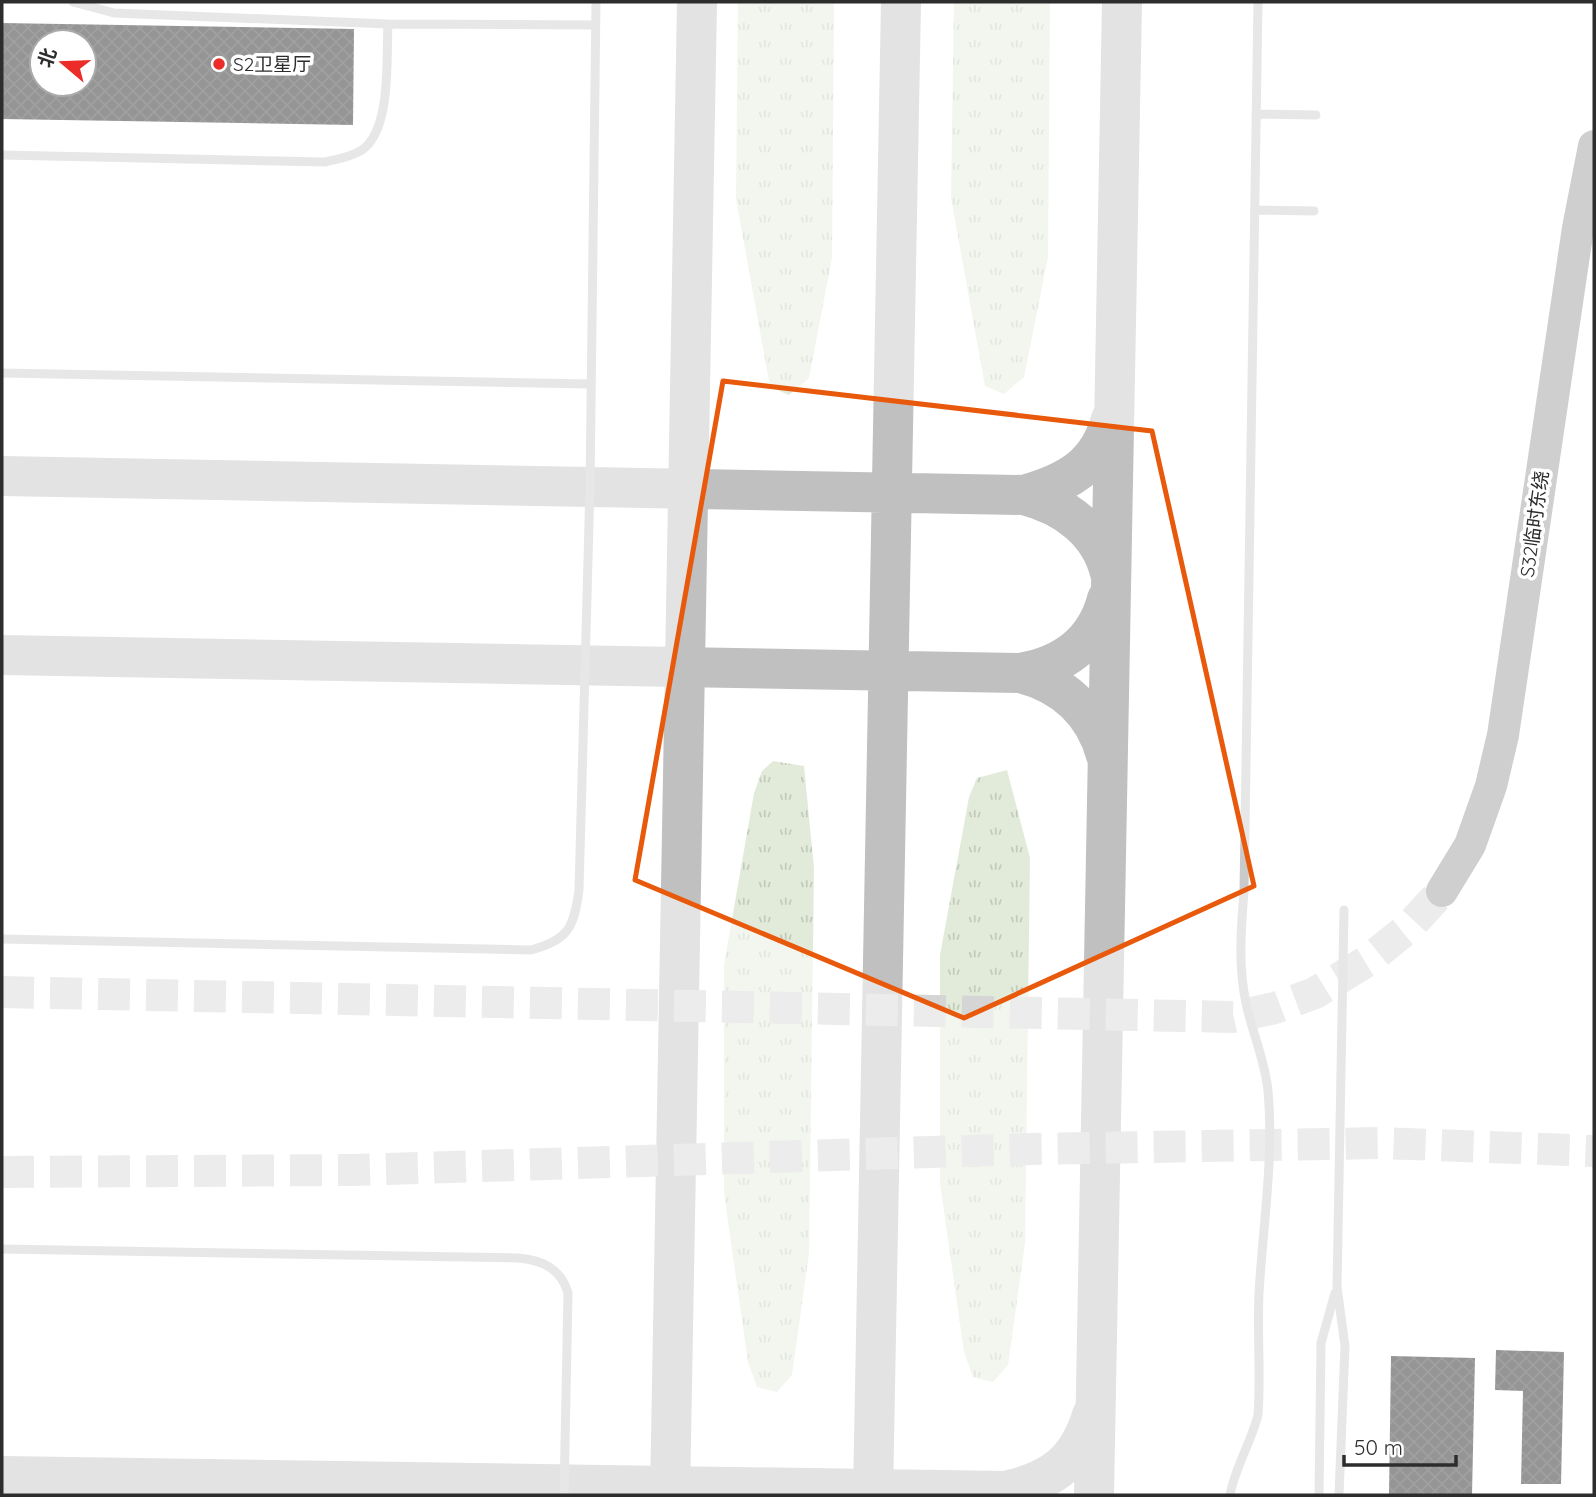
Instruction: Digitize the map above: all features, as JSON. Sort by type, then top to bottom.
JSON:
[{"type":"highway","name":"S32临时东绕","points":[[1442,891],[1470,845],[1491,786],[1503,735],[1578,228],[1594,146]]},
{"type":"lane","points":[[73,2],[114,13],[387,23],[595,25]]},
{"type":"lane","points":[[2,939],[530,950],[552,944],[568,932],[576,915],[579,890],[591,384],[596,2]]},
{"type":"lane","points":[[1230,1495],[1233,1480],[1258,1415],[1259,1295],[1269,1161],[1268,1089],[1246,1005],[1240,953],[1244,891],[1258,2]]},
{"type":"lane","points":[[2,155],[325,162],[347,157],[364,148],[376,131],[383,114],[387,23]]},
{"type":"lane","points":[[1256,114],[1317,116]]},
{"type":"lane","points":[[1255,210],[1314,211]]},
{"type":"lane","points":[[2,373],[591,384]]},
{"type":"lane","points":[[1339,1495],[1345,1346],[1337,1287],[1344,910]]},
{"type":"lane","points":[[2,1249],[518,1258],[532,1259],[548,1265],[564,1279],[568,1293],[564,1495]]},
{"type":"lane","points":[[1320,1495],[1321,1343],[1337,1287]]},
{"type":"highlighted area","points":[[723,381],[1152,431],[1254,886],[964,1018],[635,880]]},
{"type":"green space","points":[[738,2],[834,2],[832,258],[809,378],[789,395],[770,387],[736,199]]},
{"type":"green space","points":[[954,2],[1050,2],[1048,257],[1024,377],[1004,394],[985,386],[951,198]]},
{"type":"green space","points":[[773,761],[804,766],[814,868],[809,1253],[792,1375],[777,1392],[757,1387],[748,1362],[724,1193],[724,965],[754,793],[762,771]]},
{"type":"green space","points":[[1007,770],[1030,858],[1025,1243],[1008,1365],[993,1382],[973,1377],[964,1352],[940,1183],[940,955],[969,797],[977,778]]},
{"type":"building","name":"S2卫星厅","points":[[2,23],[354,29],[353,125],[2,119]]},
{"type":"building","points":[[1496,1350],[1564,1352],[1561,1484],[1521,1484],[1523,1391],[1495,1390]]},
{"type":"building","points":[[1391,1356],[1475,1358],[1472,1495],[1389,1495]]},
{"type":"taxiway","points":[[670,1495],[697,2]]},
{"type":"taxiway","points":[[873,1495],[901,2]]},
{"type":"taxiway","points":[[1094,1495],[1122,2]]},
{"type":"taxiway","points":[[1024,495],[1054,485],[1090,461],[1106,435],[1111,419]]},
{"type":"taxiway","points":[[2,476],[1024,495],[1053,506],[1078,522],[1098,544],[1110,573]]},
{"type":"taxiway","points":[[2,655],[1020,673],[1050,665],[1076,650],[1095,628],[1107,599]]},
{"type":"taxiway","points":[[1020,673],[1050,684],[1075,702],[1094,726],[1106,755]]},
{"type":"taxiway","points":[[2,1476],[1005,1491],[1036,1482],[1061,1467],[1079,1445],[1092,1415]]},
{"type":"tunnel","points":[[2,992],[1233,1017],[1275,1008],[1315,993],[1367,961],[1408,928],[1442,891]]},
{"type":"tunnel","points":[[2,1172],[353,1170],[1030,1149],[1383,1143],[1594,1151]]},
{"type":"place","name":"S2卫星厅","points":[[219,64]]}]
